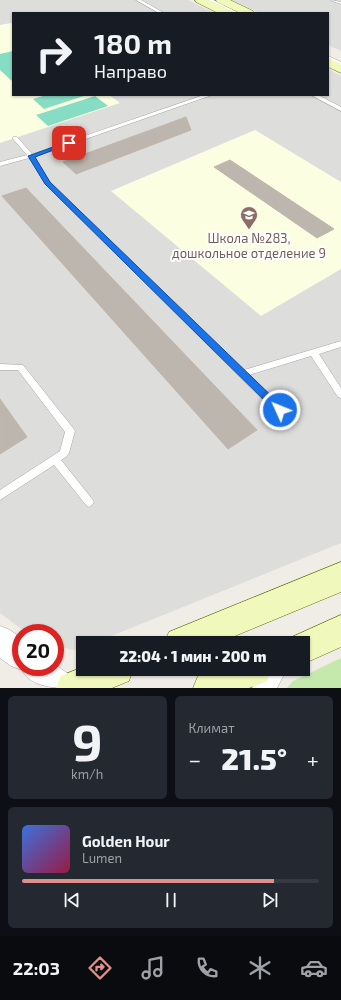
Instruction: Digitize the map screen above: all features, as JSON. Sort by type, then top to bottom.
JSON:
[{"type":"main road","points":[[200,0],[225,12]]},
{"type":"main road","points":[[221,0],[247,12]]},
{"type":"main road","points":[[329,51],[341,57]]},
{"type":"main road","points":[[329,63],[341,69]]},
{"type":"main road","points":[[197,636],[341,577]]},
{"type":"main road","points":[[310,645],[341,632]]},
{"type":"main road","points":[[73,688],[101,676]]},
{"type":"main road","points":[[210,688],[238,676]]},
{"type":"street","points":[[0,640],[12,649]]},
{"type":"street","points":[[46,676],[61,688]]},
{"type":"street","points":[[110,688],[119,676]]},
{"type":"street","points":[[264,688],[271,676]]},
{"type":"lane","points":[[138,0],[160,12]]},
{"type":"lane","points":[[210,0],[235,12]]},
{"type":"lane","points":[[333,0],[341,3]]},
{"type":"lane","points":[[329,58],[341,64]]},
{"type":"lane","points":[[0,164],[31,156],[206,96]]},
{"type":"lane","points":[[316,96],[341,110]]},
{"type":"lane","points":[[15,138],[31,156],[48,183],[280,410]]},
{"type":"lane","points":[[242,374],[341,344]]},
{"type":"lane","points":[[313,352],[341,395]]},
{"type":"lane","points":[[0,366],[20,367],[70,431],[64,453],[0,495]]},
{"type":"lane","points":[[56,459],[89,502]]},
{"type":"shaded area","points":[[0,0],[188,0],[212,12],[12,12],[12,96],[329,96],[329,70],[341,76],[341,543],[111,636],[76,636],[76,649],[72,650],[64,648],[64,624],[15,624],[0,613]]},
{"type":"shaded area","points":[[232,0],[341,0],[341,51],[329,45],[329,12],[258,12]]},
{"type":"shaded area","points":[[12,24],[12,96],[110,96],[120,103],[0,143],[0,25]]},
{"type":"shaded area","name":"Школа №283, дошкольное отделение 9","points":[[255,130],[341,182],[341,269],[261,316],[111,191]]},
{"type":"green space","points":[[12,51],[12,81],[0,70],[0,54]]},
{"type":"green space","points":[[43,96],[84,96],[44,109],[33,99]]},
{"type":"green space","points":[[95,96],[108,106],[48,126],[36,115]]},
{"type":"green space","points":[[341,658],[341,688],[287,688],[293,681],[303,676],[310,676],[310,673]]},
{"type":"building","points":[[186,117],[191,130],[76,174],[63,162]]},
{"type":"building","points":[[230,160],[334,229],[317,238],[214,167]]},
{"type":"building","points":[[26,188],[257,430],[228,449],[2,196]]},
{"type":"building","points":[[0,399],[27,437],[0,454]]},
{"type":"place","name":"Школа №283, дошкольное отделение 9","points":[[249,230]]},
{"type":"route","points":[[69,143],[31,156],[48,183],[280,410]]}]
